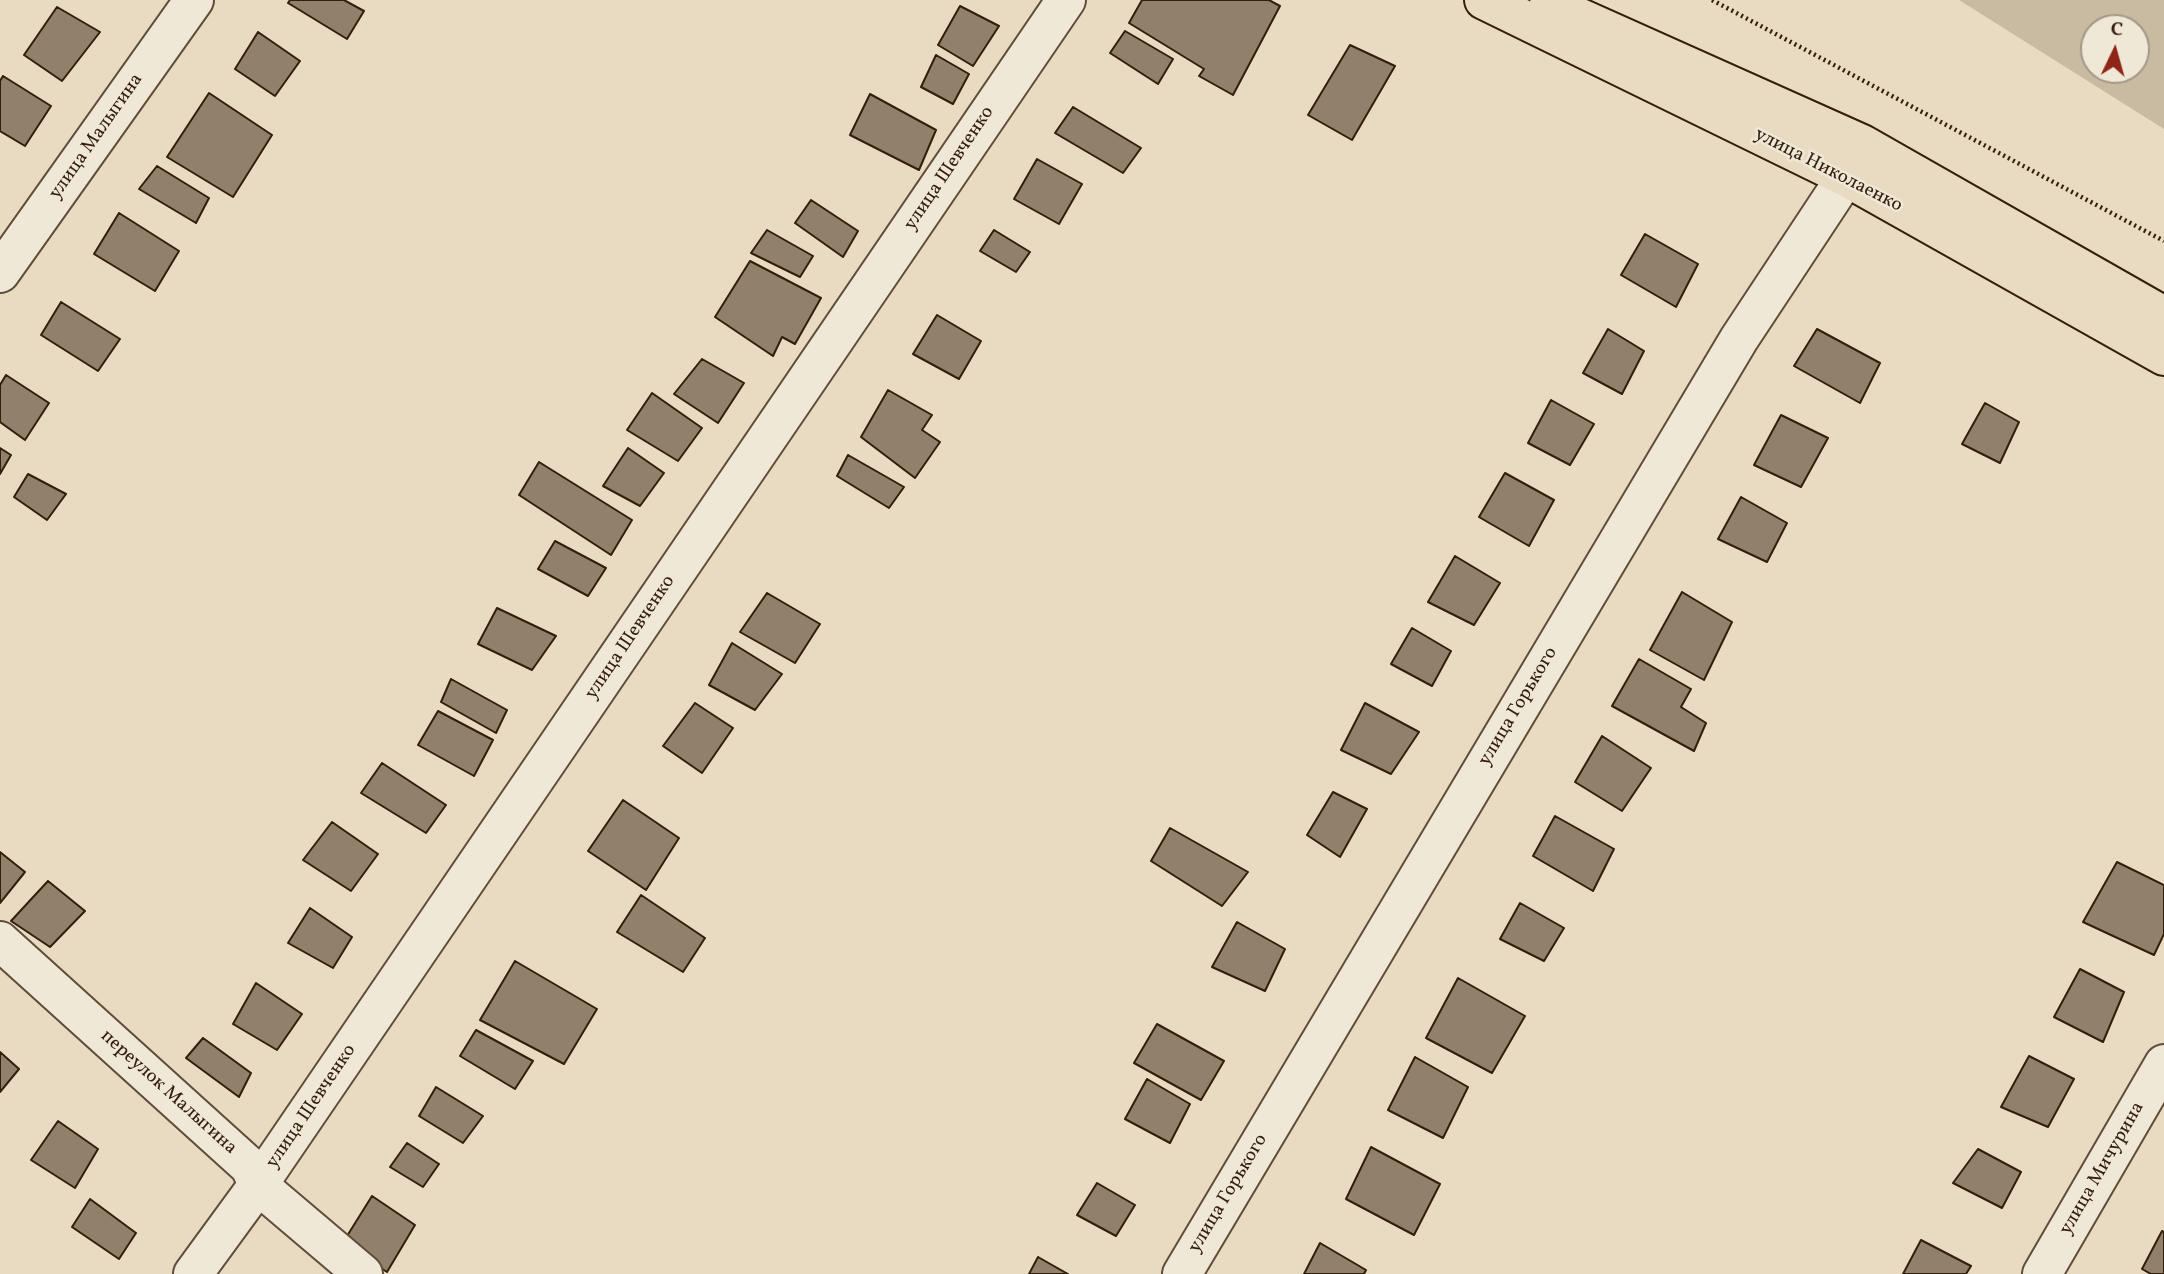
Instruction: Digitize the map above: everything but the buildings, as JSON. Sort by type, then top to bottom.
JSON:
[{"type":"main road","name":"улица Николаенко","points":[[1484,0],[1846,177],[2164,355]]},
{"type":"main road","name":"улица Николаенко","points":[[1541,0],[1862,144],[2164,316]]},
{"type":"street","name":"улица Малыгина","points":[[0,273],[194,0]]},
{"type":"street","name":"улица Шевченко","points":[[193,1274],[258,1185],[1066,0]]},
{"type":"street","name":"улица Горького","points":[[1182,1274],[1739,339],[1846,177],[1862,144]]},
{"type":"street","name":"переулок Малыгина","points":[[0,941],[250,1167],[258,1185],[363,1274]]},
{"type":"street","name":"улица Мичурина","points":[[2042,1274],[2164,1064]]},
{"type":"path","points":[[1712,0],[2164,241]]},
{"type":"shaded area","points":[[1959,0],[2164,0],[2164,129],[2092,84],[2150,84],[2150,14],[2080,14],[2080,76]]}]
